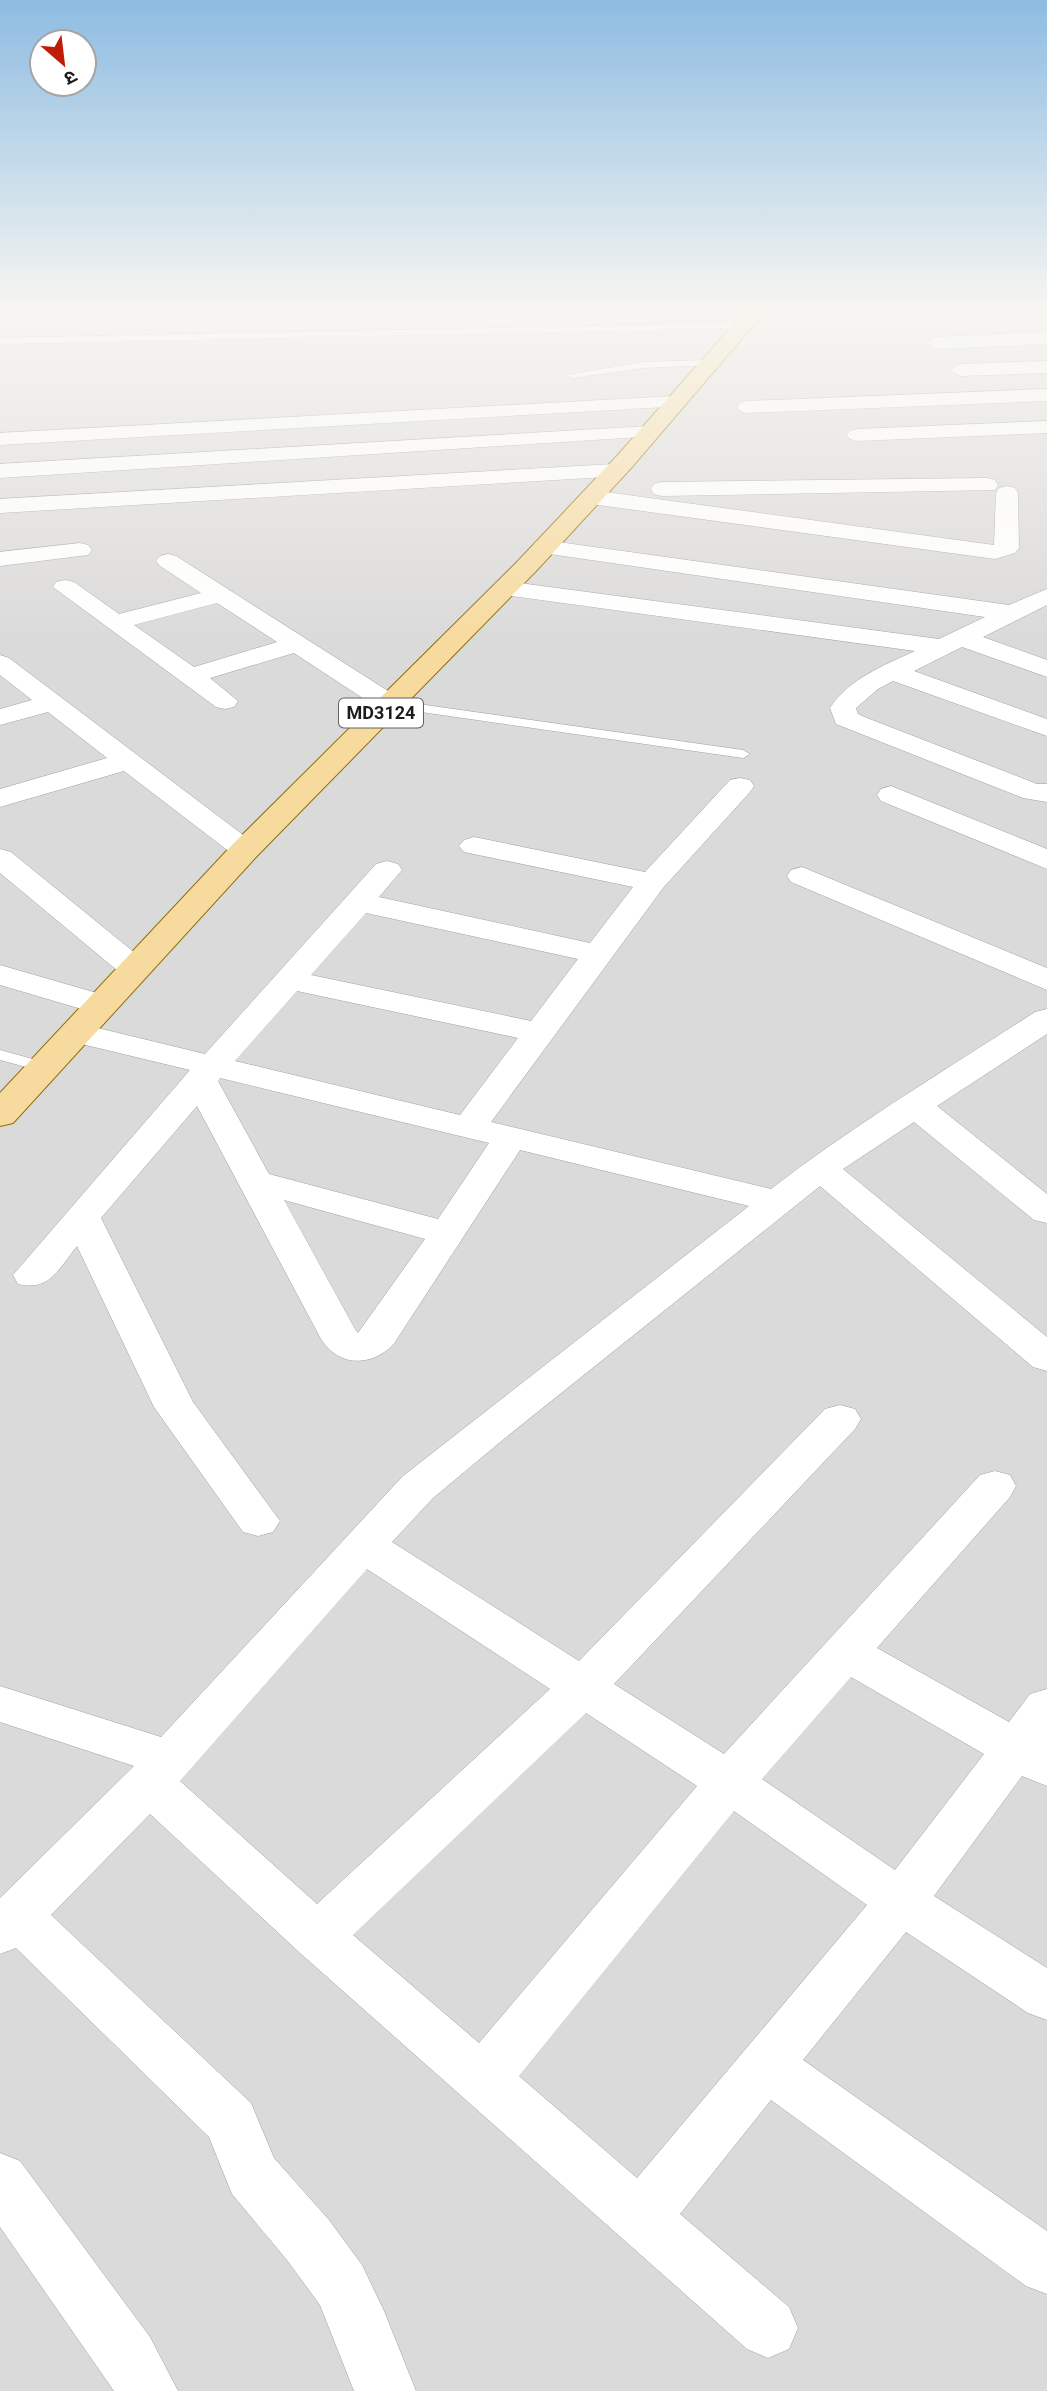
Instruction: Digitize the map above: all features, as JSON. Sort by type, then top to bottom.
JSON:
[{"type":"main road","name":"MD3124","points":[[0,1115],[245,850],[505,588],[660,420]]},
{"type":"street","points":[[0,439],[348,420]]},
{"type":"street","points":[[504,477],[555,420]]},
{"type":"street","points":[[888,420],[900,433]]},
{"type":"street","points":[[191,428],[195,460]]},
{"type":"street","points":[[857,435],[1047,428]]},
{"type":"street","points":[[0,471],[649,432]]},
{"type":"street","points":[[0,506],[504,477],[601,486],[995,552],[1007,548],[997,489],[601,486]]},
{"type":"street","points":[[544,547],[1034,607]]},
{"type":"street","points":[[0,559],[80,550]]},
{"type":"street","points":[[168,561],[390,704]]},
{"type":"street","points":[[65,587],[225,701]]},
{"type":"street","points":[[505,588],[952,643],[1047,669]]},
{"type":"street","points":[[115,622],[221,595]]},
{"type":"street","points":[[1034,607],[892,672],[850,696],[843,708],[846,718],[1033,792],[1047,793]]},
{"type":"street","points":[[190,676],[298,644]]},
{"type":"street","points":[[0,663],[245,850]]},
{"type":"street","points":[[892,672],[1047,728]]},
{"type":"street","points":[[0,718],[52,703]]},
{"type":"street","points":[[0,798],[128,761]]},
{"type":"street","points":[[469,1127],[652,882],[740,786]]},
{"type":"street","points":[[891,795],[1047,860]]},
{"type":"street","points":[[474,846],[652,882]]},
{"type":"street","points":[[0,858],[135,969]]},
{"type":"street","points":[[32,1275],[387,870]]},
{"type":"street","points":[[802,876],[1047,980]]},
{"type":"street","points":[[359,902],[599,954]]},
{"type":"street","points":[[0,975],[102,1005]]},
{"type":"street","points":[[290,980],[539,1033]]},
{"type":"street","points":[[77,1032],[207,1073],[469,1127],[780,1202]]},
{"type":"street","points":[[385,2391],[363,2332],[341,2285],[308,2240],[252,2175],[230,2121],[9,1924],[160,1771],[418,1487],[820,1168],[914,1105],[1041,1032]]},
{"type":"street","points":[[207,1073],[255,1181],[341,1339],[353,1349],[368,1346],[379,1336],[511,1137]]},
{"type":"street","points":[[914,1105],[1047,1212]]},
{"type":"street","points":[[820,1168],[1047,1358]]},
{"type":"street","points":[[255,1181],[447,1233]]},
{"type":"street","points":[[82,1217],[175,1407],[258,1521]]},
{"type":"street","points":[[317,1936],[584,1686],[840,1419]]},
{"type":"street","points":[[483,2079],[729,1782],[995,1486]]},
{"type":"street","points":[[363,1545],[584,1686],[1047,1997]]},
{"type":"street","points":[[846,1652],[1031,1758]]},
{"type":"street","points":[[0,1704],[160,1771],[317,1936],[768,2328]]},
{"type":"street","points":[[642,2216],[901,1901],[1031,1758],[1047,1707]]},
{"type":"street","points":[[766,2065],[1047,2266]]},
{"type":"street","points":[[0,2180],[129,2358],[147,2391]]},
{"type":"lane","points":[[390,704],[743,754]]},
{"type":"lane","points":[[0,1055],[45,1067]]},
{"type":"shaded area","points":[[0,420],[1047,420],[1047,2391],[0,2391]]}]
